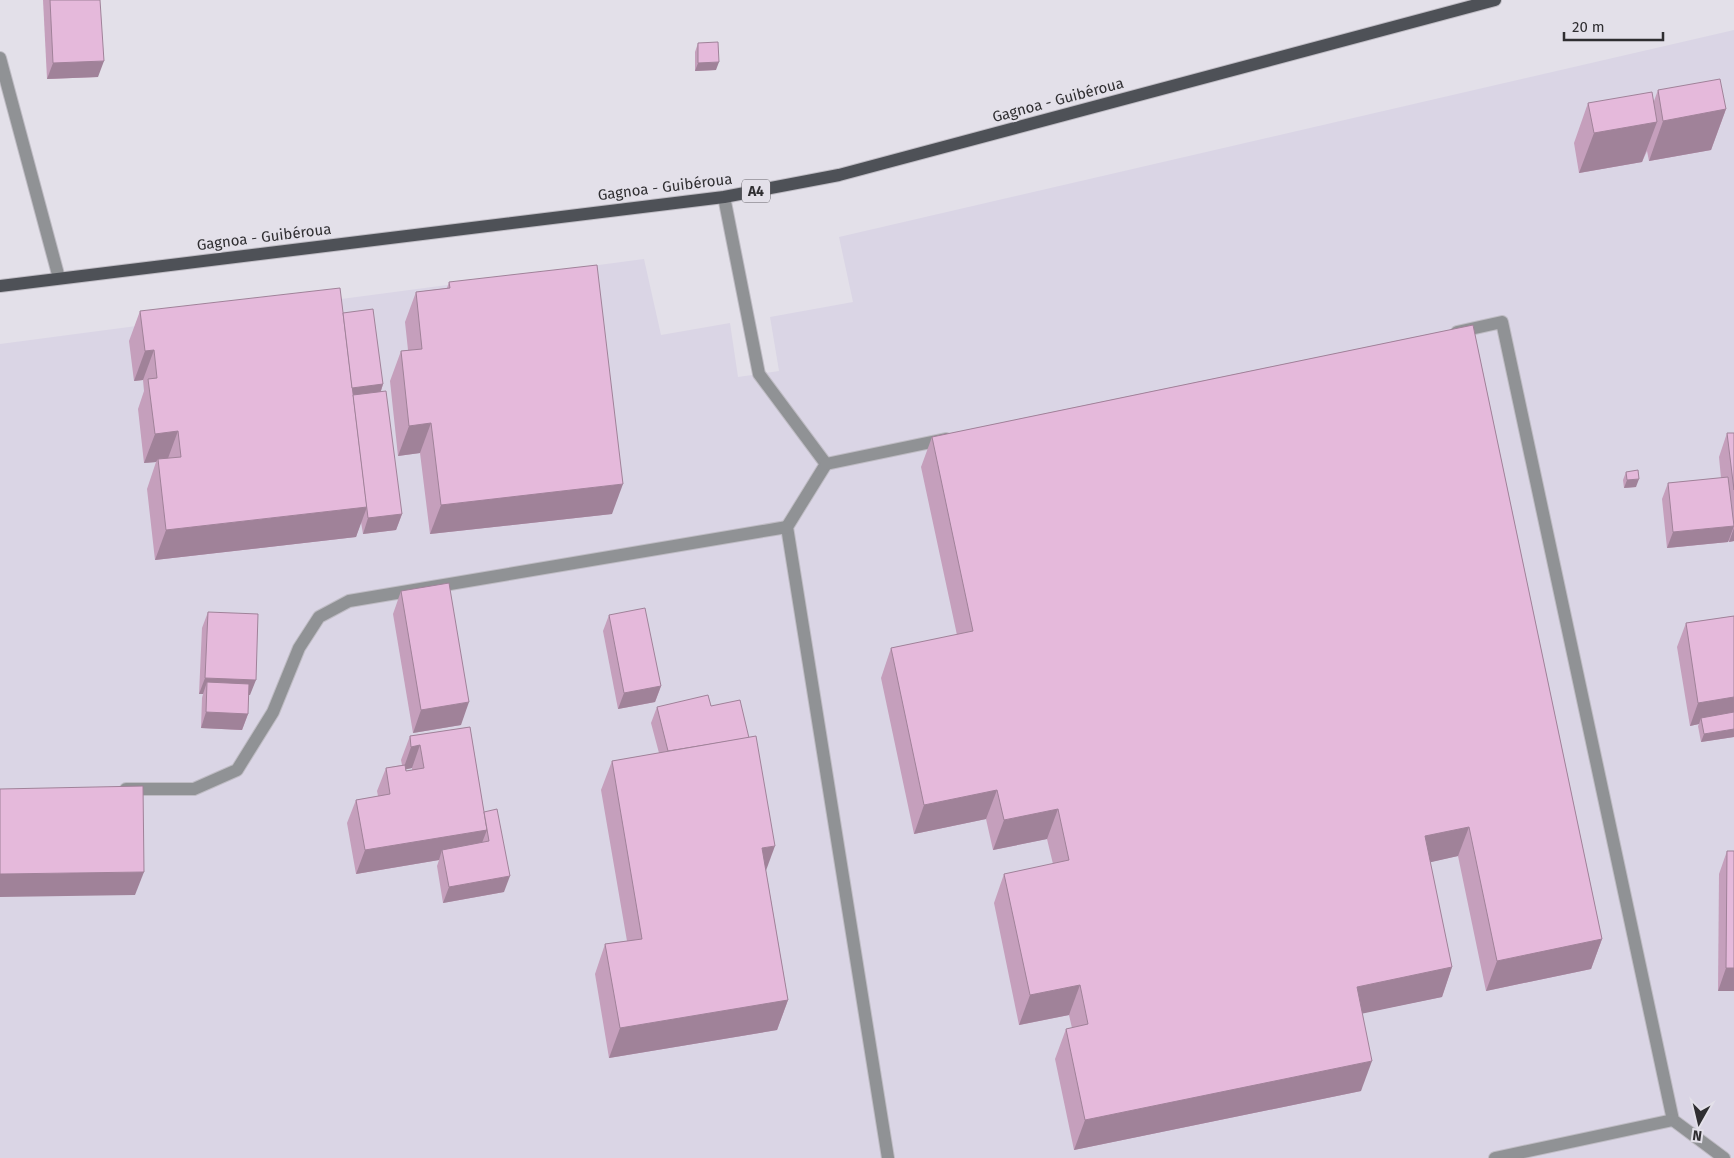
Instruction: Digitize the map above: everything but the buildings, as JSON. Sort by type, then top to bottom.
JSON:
[{"type":"main road","name":"Gagnoa - Guibéroua","points":[[0,286],[724,197],[839,175],[1495,0]]},
{"type":"street","points":[[0,58],[59,278]]},
{"type":"street","points":[[724,197],[759,374],[826,464]]},
{"type":"street","points":[[1444,334],[1502,322],[1673,1120],[1724,1158]]},
{"type":"street","points":[[888,1158],[787,527],[826,464],[961,436]]},
{"type":"street","points":[[116,789],[194,789],[237,770],[273,712],[299,648],[318,617],[349,601],[787,527]]},
{"type":"street","points":[[1495,1158],[1673,1120]]},
{"type":"shaded area","points":[[1734,30],[1734,1158],[0,1158],[0,344],[644,259],[661,335],[730,323],[738,377],[779,371],[770,317],[853,302],[839,237]]}]
